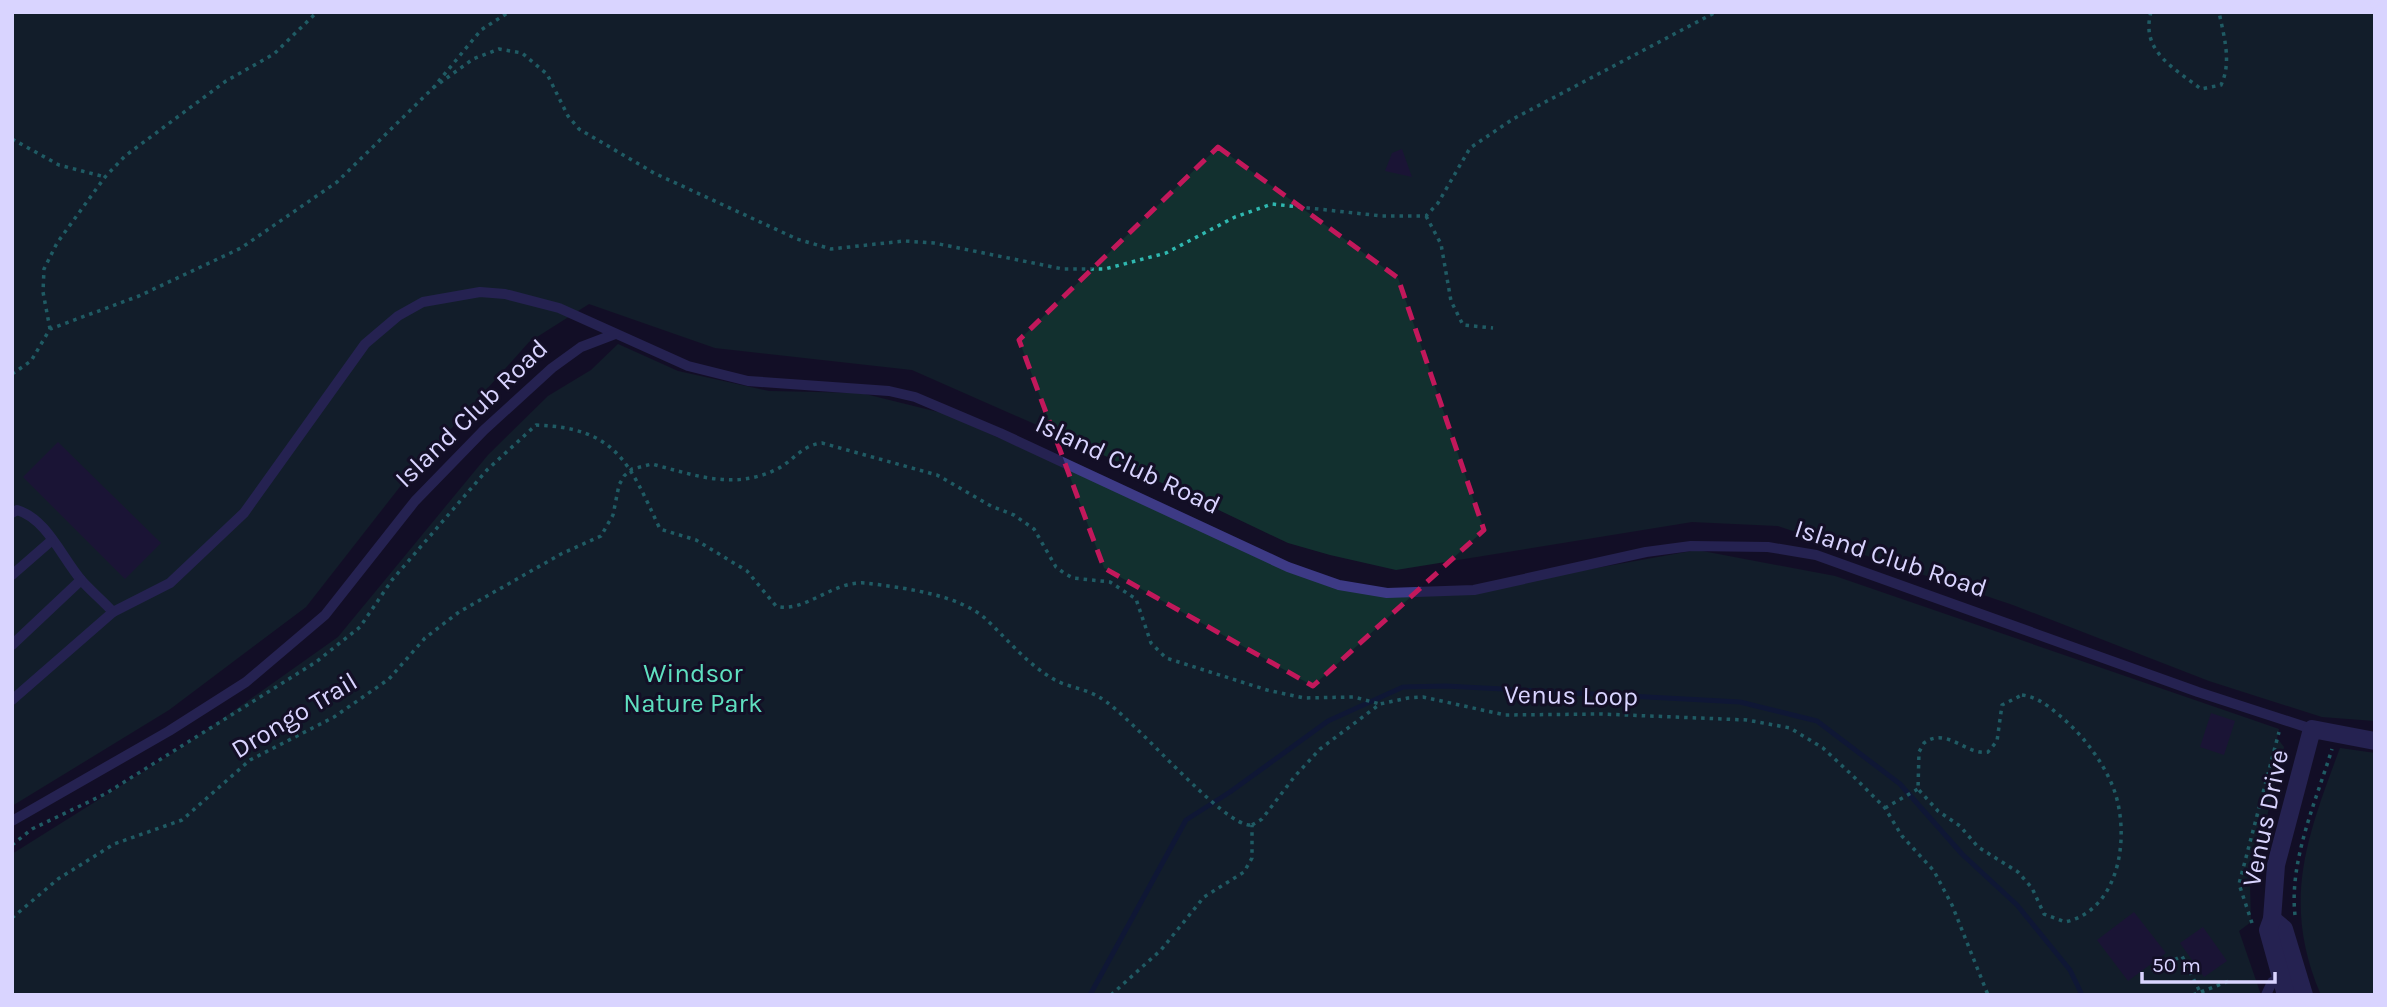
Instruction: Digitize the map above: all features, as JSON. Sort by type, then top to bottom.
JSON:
[{"type":"street","name":"Island Club Road","points":[[2312,729],[2375,741]]},
{"type":"street","name":"Venus Drive","points":[[2283,986],[2268,930],[2272,919],[2276,865],[2312,729]]},
{"type":"street","name":"Venus Drive","points":[[2272,919],[2284,929],[2304,995]]},
{"type":"lane","points":[[12,700],[113,612],[170,583],[244,513],[365,344],[398,316],[423,302],[480,292],[505,294],[559,309],[615,334]]},
{"type":"lane","name":"Island Club Road","points":[[12,821],[169,731],[246,682],[325,615],[415,501],[484,430],[552,368],[581,347],[615,334],[688,366],[748,381],[889,391],[915,397],[1288,567],[1339,584],[1387,593],[1474,590],[1690,546],[1768,547],[1816,555],[2199,692],[2312,729]]},
{"type":"lane","points":[[12,513],[17,510],[28,513],[81,580],[113,612]]},
{"type":"lane","points":[[12,575],[51,541]]},
{"type":"lane","points":[[12,645],[81,580]]},
{"type":"lane","points":[[2266,995],[2272,982],[2283,986]]},
{"type":"path","points":[[50,329],[43,292],[44,269],[57,243],[105,177],[125,156],[226,81],[274,54],[317,12]]},
{"type":"path","points":[[12,373],[31,361],[50,329],[139,296],[241,248],[337,182],[433,88],[481,30],[509,12]]},
{"type":"path","points":[[433,88],[473,59],[499,49],[522,53],[547,74],[568,116],[579,129],[654,173],[797,239],[831,249],[904,241],[934,243],[1063,269],[1105,269],[1166,253],[1235,216],[1272,204],[1382,216],[1426,216],[1438,203],[1470,148],[1513,118],[1716,12]]},
{"type":"path","points":[[2151,12],[2147,26],[2154,52],[2201,89],[2221,85],[2227,73],[2227,51],[2219,12]]},
{"type":"path","points":[[12,139],[59,165],[105,177]]},
{"type":"path","points":[[1426,216],[1441,244],[1451,301],[1463,324],[1493,328]]},
{"type":"path","points":[[1111,995],[1161,950],[1204,897],[1244,872],[1252,858],[1252,825],[1240,824],[1216,807],[1141,730],[1099,697],[1055,680],[1017,654],[985,618],[958,603],[863,583],[834,587],[793,608],[776,606],[747,571],[696,540],[660,529],[632,469],[652,464],[717,482],[743,480],[776,470],[804,448],[822,443],[912,467],[937,475],[991,506],[1014,515],[1034,529],[1056,567],[1064,573],[1073,578],[1110,582],[1122,588],[1136,599],[1151,643],[1166,659],[1292,695],[1354,697],[1380,704]]},
{"type":"path","name":"Drongo Trail","points":[[12,918],[58,879],[103,850],[182,820],[250,760],[345,709],[389,679],[425,638],[459,612],[561,554],[601,536],[613,515],[619,485],[632,469]]},
{"type":"path","points":[[2022,695],[2039,700],[2069,723],[2103,766],[2114,790],[2120,817],[2117,869],[2112,885],[2102,900],[2072,921],[2050,919],[2018,872],[1978,847],[1960,826],[1938,811],[1917,789],[1919,752],[1927,740],[1937,737],[1957,740],[1979,752],[1988,752],[1997,741],[2002,705],[2022,695]]},
{"type":"path","name":"Venus Loop","points":[[1252,825],[1262,819],[1295,776],[1320,750],[1380,704],[1423,696],[1505,715],[1602,714],[1747,720],[1790,728],[1823,748],[1885,808],[1902,836],[1934,871],[1952,905],[1988,995]]},
{"type":"path","points":[[2297,928],[2294,904],[2297,875],[2337,735]]},
{"type":"path","points":[[1885,808],[1917,789]]},
{"type":"path","points":[[2152,971],[2182,956],[2200,992],[2205,995]]},
{"type":"path","points":[[2193,995],[2229,981]]},
{"type":"highlighted area","points":[[1218,147],[1398,278],[1484,530],[1313,686],[1104,568],[1019,340]]},
{"type":"green space","points":[[12,12],[2375,12],[2375,721],[2322,717],[2209,681],[2013,605],[1778,526],[1692,522],[1396,570],[1330,555],[1288,543],[1080,444],[912,370],[715,348],[589,304],[529,342],[406,479],[306,607],[169,710],[12,806]]},
{"type":"green space","name":"Windsor Nature Park","points":[[618,344],[678,371],[769,391],[861,393],[946,414],[1285,567],[1354,590],[1441,596],[1697,550],[1835,576],[2279,729],[2277,738],[2284,747],[2250,886],[2251,922],[2239,931],[2261,995],[12,995],[12,854],[181,748],[338,637],[488,455],[548,396],[591,370]]},
{"type":"green space","points":[[2340,748],[2375,753],[2375,995],[2321,995],[2302,930],[2303,870],[2309,841]]},
{"type":"building","points":[[1402,149],[1412,177],[1385,171],[1392,153]]},
{"type":"building","points":[[58,442],[161,543],[125,579],[23,477]]},
{"type":"building","points":[[2211,713],[2235,721],[2224,755],[2200,747]]},
{"type":"building","points":[[2134,912],[2166,953],[2128,981],[2097,940]]},
{"type":"building","points":[[2203,927],[2227,961],[2204,977],[2180,943]]},
{"type":"waterway","points":[[1090,995],[1186,820],[1230,792],[1328,721],[1403,687],[1446,686],[1740,702],[1817,721],[1900,784],[1962,854],[2017,905],[2070,970],[2082,995]]}]
